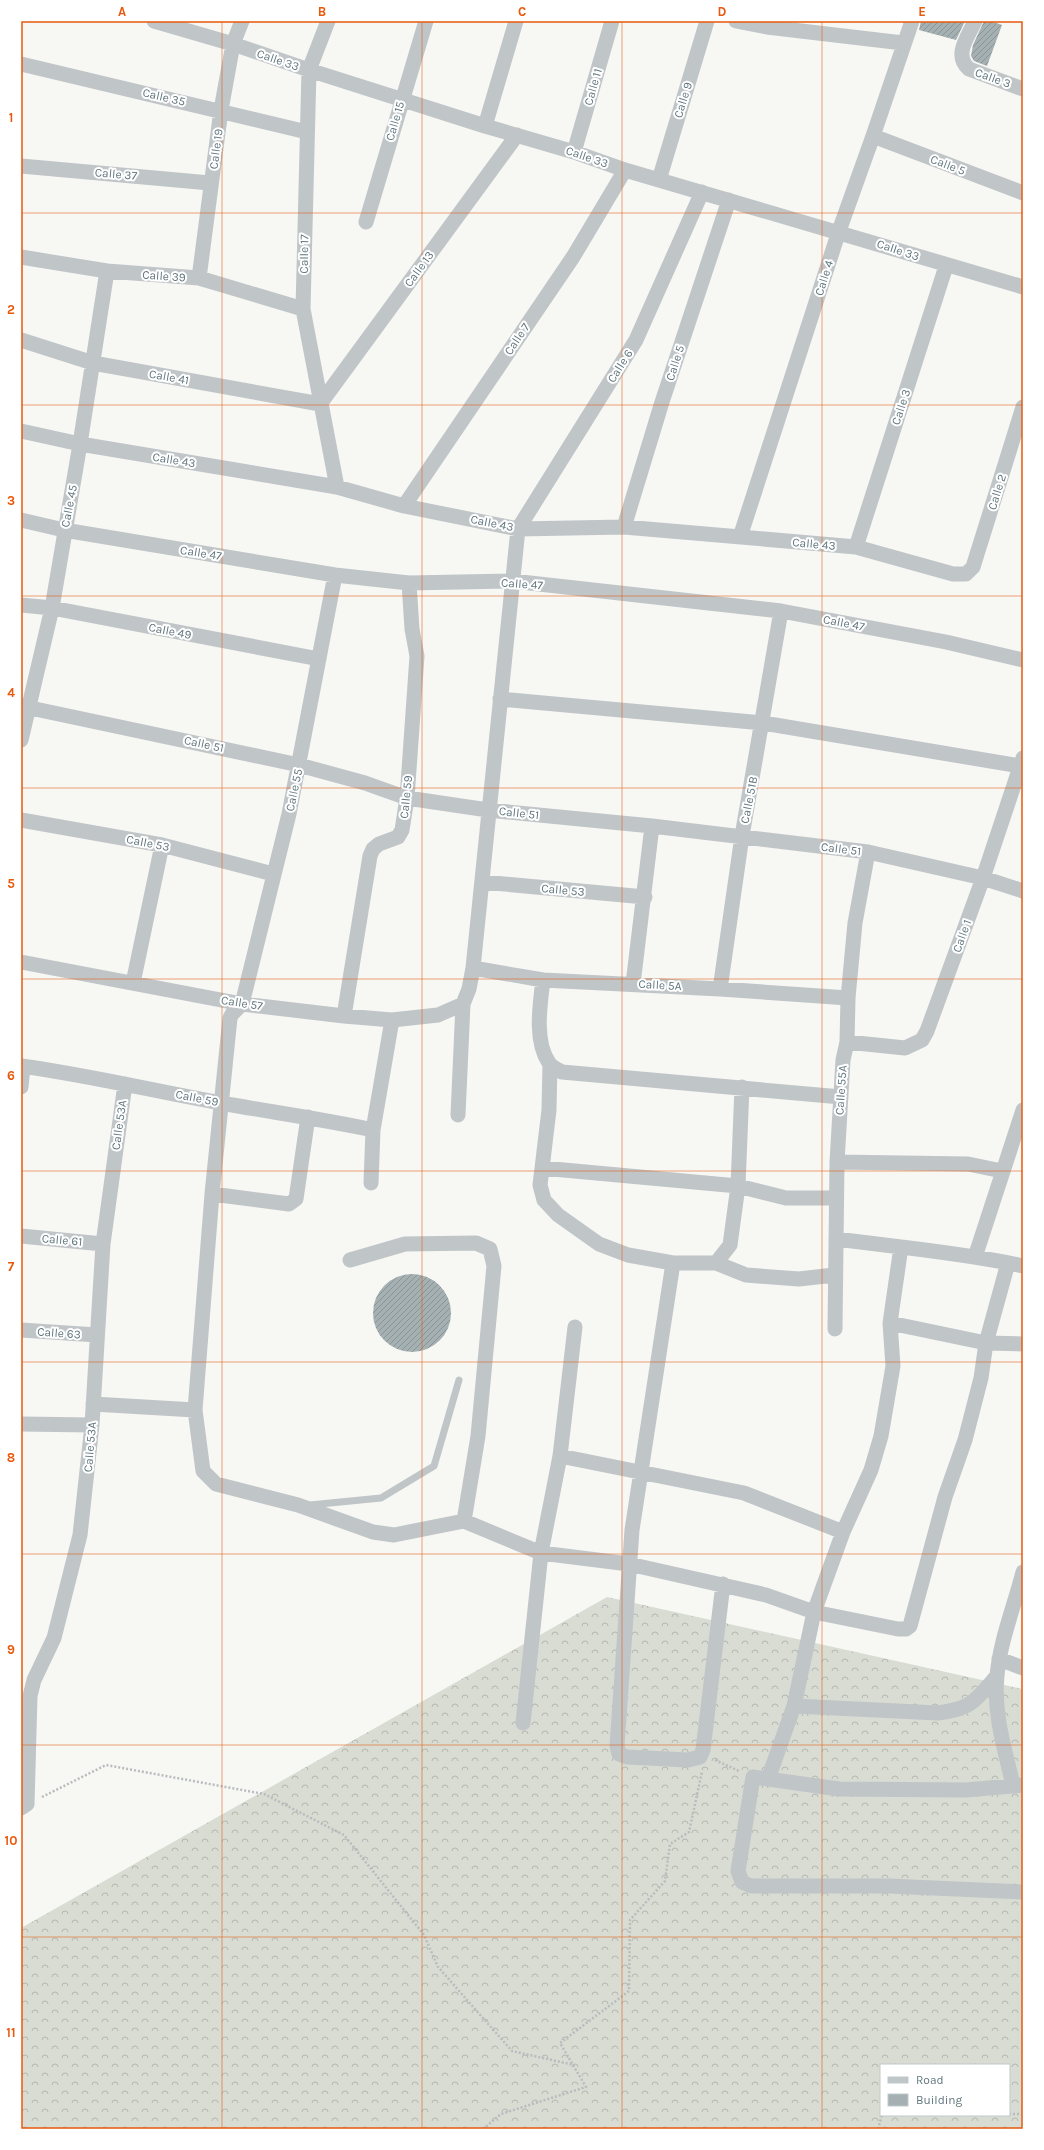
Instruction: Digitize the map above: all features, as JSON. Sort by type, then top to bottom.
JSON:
[{"type":"street","name":"Calle 33","points":[[154,21],[233,44],[309,70],[401,98],[485,126],[574,152],[625,170],[839,231],[946,266],[1023,287]]},
{"type":"street","name":"Calle 19","points":[[199,278],[210,183],[221,110],[233,44],[242,21]]},
{"type":"street","name":"Calle 17","points":[[328,21],[309,70],[303,309],[337,487]]},
{"type":"street","name":"Calle 15","points":[[366,222],[401,98],[426,21]]},
{"type":"street","points":[[485,126],[516,21]]},
{"type":"street","name":"Calle 11","points":[[574,152],[612,21]]},
{"type":"street","name":"Calle 9","points":[[659,180],[707,21]]},
{"type":"street","points":[[736,21],[767,27],[903,43]]},
{"type":"street","name":"Calle 4","points":[[740,537],[839,231],[874,136],[903,43],[912,21]]},
{"type":"street","name":"Calle 3","points":[[974,21],[961,52],[964,64],[969,69],[1023,89]]},
{"type":"street","name":"Calle 35","points":[[21,64],[221,110],[307,132]]},
{"type":"street","name":"Calle 13","points":[[320,404],[517,135]]},
{"type":"street","name":"Calle 5","points":[[874,136],[1023,194]]},
{"type":"street","name":"Calle 37","points":[[21,166],[210,183]]},
{"type":"street","name":"Calle 7","points":[[404,506],[573,257],[625,170]]},
{"type":"street","name":"Calle 6","points":[[518,529],[636,340],[702,192]]},
{"type":"street","name":"Calle 5","points":[[624,527],[662,402],[730,200]]},
{"type":"street","name":"Calle 39","points":[[21,257],[107,271],[199,278],[303,309]]},
{"type":"street","name":"Calle 3","points":[[856,548],[946,266]]},
{"type":"street","name":"Calle 45","points":[[21,740],[24,707],[52,608],[64,530],[80,444],[107,271]]},
{"type":"street","name":"Calle 41","points":[[21,340],[93,363],[320,404]]},
{"type":"street","name":"Calle 2","points":[[966,574],[973,567],[1023,407]]},
{"type":"street","name":"Calle 43","points":[[21,431],[80,444],[337,487],[404,506],[518,529],[624,527],[856,548],[953,574],[966,574]]},
{"type":"street","name":"Calle 47","points":[[21,520],[64,530],[335,575],[409,584],[512,581],[781,611],[946,642],[1023,660]]},
{"type":"street","points":[[458,1115],[463,1004],[469,989],[473,968],[518,529]]},
{"type":"street","name":"Calle 55","points":[[242,1004],[299,764],[335,575]]},
{"type":"street","name":"Calle 59","points":[[344,1016],[370,856],[373,849],[379,844],[398,837],[402,830],[407,798],[417,656],[412,629],[409,584]]},
{"type":"street","name":"Calle 49","points":[[21,605],[52,608],[318,659]]},
{"type":"street","name":"Calle 51B","points":[[720,989],[742,836],[763,723],[781,611]]},
{"type":"street","points":[[500,699],[763,723],[1022,762]]},
{"type":"street","name":"Calle 51","points":[[24,707],[299,764],[365,783],[407,798],[488,810],[652,826],[868,852],[983,878],[1023,891]]},
{"type":"street","name":"Calle 1","points":[[846,1042],[905,1048],[922,1040],[927,1031],[983,878],[1022,762]]},
{"type":"street","name":"Calle 53","points":[[21,820],[162,845],[273,874]]},
{"type":"street","points":[[633,984],[645,897],[652,826]]},
{"type":"street","points":[[133,983],[162,845]]},
{"type":"street","name":"Calle 55A","points":[[835,1329],[834,1275],[837,1162],[843,1060],[846,1042],[848,998],[855,923],[868,852]]},
{"type":"street","name":"Calle 53","points":[[482,882],[645,897]]},
{"type":"street","name":"Calle 57","points":[[21,962],[242,1004],[344,1016],[392,1020],[438,1015],[463,1004]]},
{"type":"street","name":"Calle 5A","points":[[473,968],[543,980],[720,989],[848,998]]},
{"type":"street","points":[[543,980],[540,1025],[543,1051],[550,1064],[562,1072],[841,1097]]},
{"type":"street","points":[[242,1004],[230,1018],[220,1103],[195,1410],[203,1471],[216,1484],[298,1505],[373,1532],[394,1535],[464,1522],[541,1553],[629,1564],[723,1584],[766,1595],[814,1612],[898,1629],[906,1629],[910,1626],[945,1497],[965,1440],[981,1378],[986,1343],[1008,1263]]},
{"type":"street","points":[[371,1183],[373,1130],[392,1020]]},
{"type":"street","points":[[550,1064],[548,1110],[540,1185],[544,1200],[558,1215],[575,1228],[599,1244],[628,1255],[673,1263],[716,1263],[746,1275],[799,1279],[834,1275]]},
{"type":"street","points":[[21,1087],[22,1066]]},
{"type":"street","name":"Calle 59","points":[[22,1066],[373,1130]]},
{"type":"street","name":"Calle 53A","points":[[24,1806],[30,1696],[34,1680],[54,1638],[80,1535],[92,1425],[103,1244],[125,1084]]},
{"type":"street","points":[[716,1263],[730,1245],[738,1186],[742,1087]]},
{"type":"street","points":[[975,1257],[1002,1171],[1018,1142],[1023,1110]]},
{"type":"street","points":[[212,1194],[289,1204],[293,1203],[296,1199],[308,1117]]},
{"type":"street","points":[[837,1162],[968,1164],[1002,1171]]},
{"type":"street","points":[[542,1168],[738,1186],[786,1198],[836,1198]]},
{"type":"street","name":"Calle 61","points":[[21,1236],[103,1244]]},
{"type":"street","points":[[836,1239],[901,1246],[1023,1266]]},
{"type":"street","points":[[350,1260],[405,1244],[476,1243],[490,1249],[494,1266],[479,1428],[464,1522]]},
{"type":"street","points":[[768,1779],[794,1706],[814,1612],[843,1532],[871,1470],[881,1436],[893,1366],[890,1323],[901,1246]]},
{"type":"street","points":[[673,1263],[642,1474],[632,1530],[616,1746],[619,1754],[627,1758],[688,1760],[700,1757],[703,1750],[723,1584]]},
{"type":"street","points":[[890,1323],[986,1343],[1023,1344]]},
{"type":"street","points":[[523,1723],[541,1553],[560,1456],[575,1327]]},
{"type":"street","name":"Calle 63","points":[[21,1330],[97,1335]]},
{"type":"street","points":[[93,1404],[195,1410]]},
{"type":"street","points":[[21,1424],[92,1425]]},
{"type":"street","points":[[560,1456],[642,1474],[744,1493],[843,1532]]},
{"type":"street","points":[[1023,1572],[1002,1643],[996,1677],[998,1720],[1018,1785],[966,1790],[838,1789],[753,1777],[738,1871],[742,1882],[750,1886],[889,1886],[1023,1892]]},
{"type":"street","points":[[1000,1659],[1023,1668]]},
{"type":"street","points":[[794,1706],[938,1713],[959,1710],[974,1702],[996,1677]]},
{"type":"lane","points":[[298,1505],[329,1504],[381,1498],[434,1466],[459,1380]]},
{"type":"path","points":[[713,1758],[753,1777]]},
{"type":"path","points":[[24,1806],[106,1765],[264,1794],[344,1835],[424,1935],[438,1968],[512,2051],[574,2066]]},
{"type":"path","points":[[483,2129],[501,2114],[586,2087],[560,2043],[629,1991],[630,1920],[665,1881],[670,1844],[689,1832],[703,1771]]},
{"type":"path","points":[[1010,2114],[1023,2114]]},
{"type":"path","points":[[878,2129],[882,2116]]},
{"type":"green space","points":[[607,1597],[1023,1689],[1023,2129],[21,2129],[21,1928]]},
{"type":"building","points":[[921,21],[965,21],[956,40],[919,30]]},
{"type":"building","points":[[984,21],[991,21],[1002,25],[987,66],[974,61],[971,56],[973,45]]},
{"type":"building","points":[[404,1274],[420,1274],[434,1280],[445,1291],[451,1305],[451,1321],[445,1335],[434,1346],[420,1352],[404,1352],[390,1346],[379,1335],[373,1321],[373,1305],[379,1291],[390,1280]]}]
